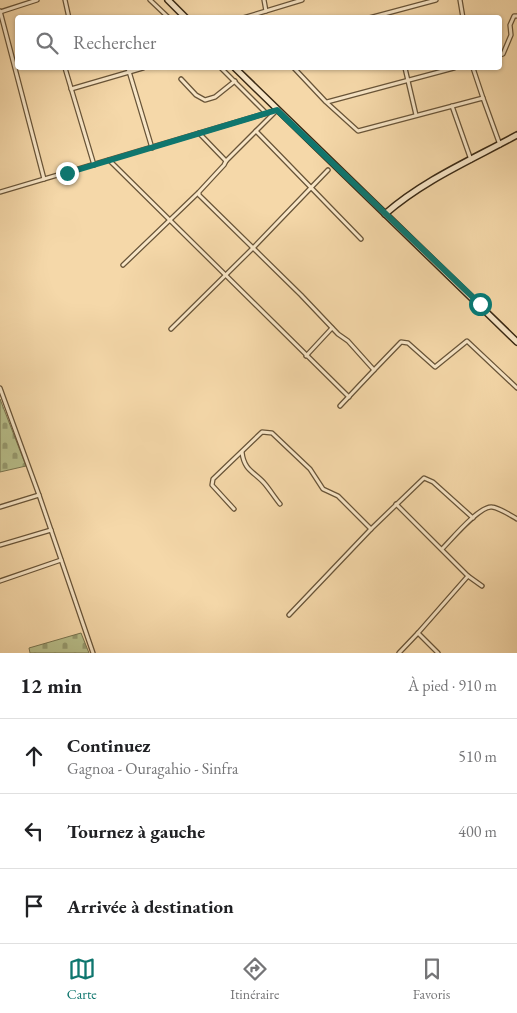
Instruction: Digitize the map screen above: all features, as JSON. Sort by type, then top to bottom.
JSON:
[{"type":"main road","points":[[168,0],[183,15]]},
{"type":"main road","points":[[237,70],[517,342]]},
{"type":"main road","points":[[385,214],[416,190],[444,173],[517,135]]},
{"type":"street","points":[[15,68],[0,11],[37,0]]},
{"type":"street","points":[[65,0],[68,15]]},
{"type":"street","points":[[150,0],[166,15]]},
{"type":"street","points":[[264,0],[266,11]]},
{"type":"street","points":[[251,15],[302,0]]},
{"type":"street","points":[[379,15],[436,0]]},
{"type":"street","points":[[460,0],[462,15]]},
{"type":"street","points":[[393,11],[394,15]]},
{"type":"street","points":[[502,54],[512,35],[510,24],[514,16],[517,16]]},
{"type":"street","points":[[15,70],[44,179]]},
{"type":"street","points":[[66,70],[94,165]]},
{"type":"street","points":[[71,89],[129,70],[152,148]]},
{"type":"street","points":[[224,70],[266,113]]},
{"type":"street","points":[[296,70],[326,102],[358,131],[483,98]]},
{"type":"street","points":[[406,70],[416,115]]},
{"type":"street","points":[[326,102],[446,70]]},
{"type":"street","points":[[475,70],[500,145]]},
{"type":"street","points":[[182,79],[196,95],[205,100],[215,96],[235,81]]},
{"type":"street","points":[[452,106],[471,160]]},
{"type":"street","points":[[0,192],[277,110]]},
{"type":"street","points":[[123,265],[199,192],[226,161],[277,110]]},
{"type":"street","points":[[256,131],[361,239]]},
{"type":"street","points":[[199,134],[226,161]]},
{"type":"street","points":[[109,160],[349,397]]},
{"type":"street","points":[[171,329],[328,170]]},
{"type":"street","points":[[199,192],[199,195],[332,328],[348,341],[374,370]]},
{"type":"street","points":[[306,356],[332,328]]},
{"type":"street","points":[[340,406],[401,342],[408,343],[435,367],[467,341],[517,388]]},
{"type":"street","points":[[0,388],[93,653]]},
{"type":"street","points":[[234,509],[212,485],[213,479],[262,432],[272,433],[310,469],[323,488],[338,496],[371,529]]},
{"type":"street","points":[[242,452],[243,462],[257,478],[264,482],[280,504]]},
{"type":"street","points":[[289,615],[371,529],[424,478],[433,482],[472,518]]},
{"type":"street","points":[[0,507],[39,495]]},
{"type":"street","points":[[396,504],[468,576],[482,586]]},
{"type":"street","points":[[442,549],[472,518],[490,507],[517,519]]},
{"type":"street","points":[[0,545],[50,530]]},
{"type":"street","points":[[0,581],[61,560]]},
{"type":"street","points":[[398,653],[468,576]]},
{"type":"street","points":[[418,633],[438,653]]},
{"type":"green space","points":[[0,399],[26,466],[0,472]]},
{"type":"green space","points":[[81,633],[89,653],[30,653],[29,648]]},
{"type":"route","points":[[67,173],[277,110],[480,304]]}]
